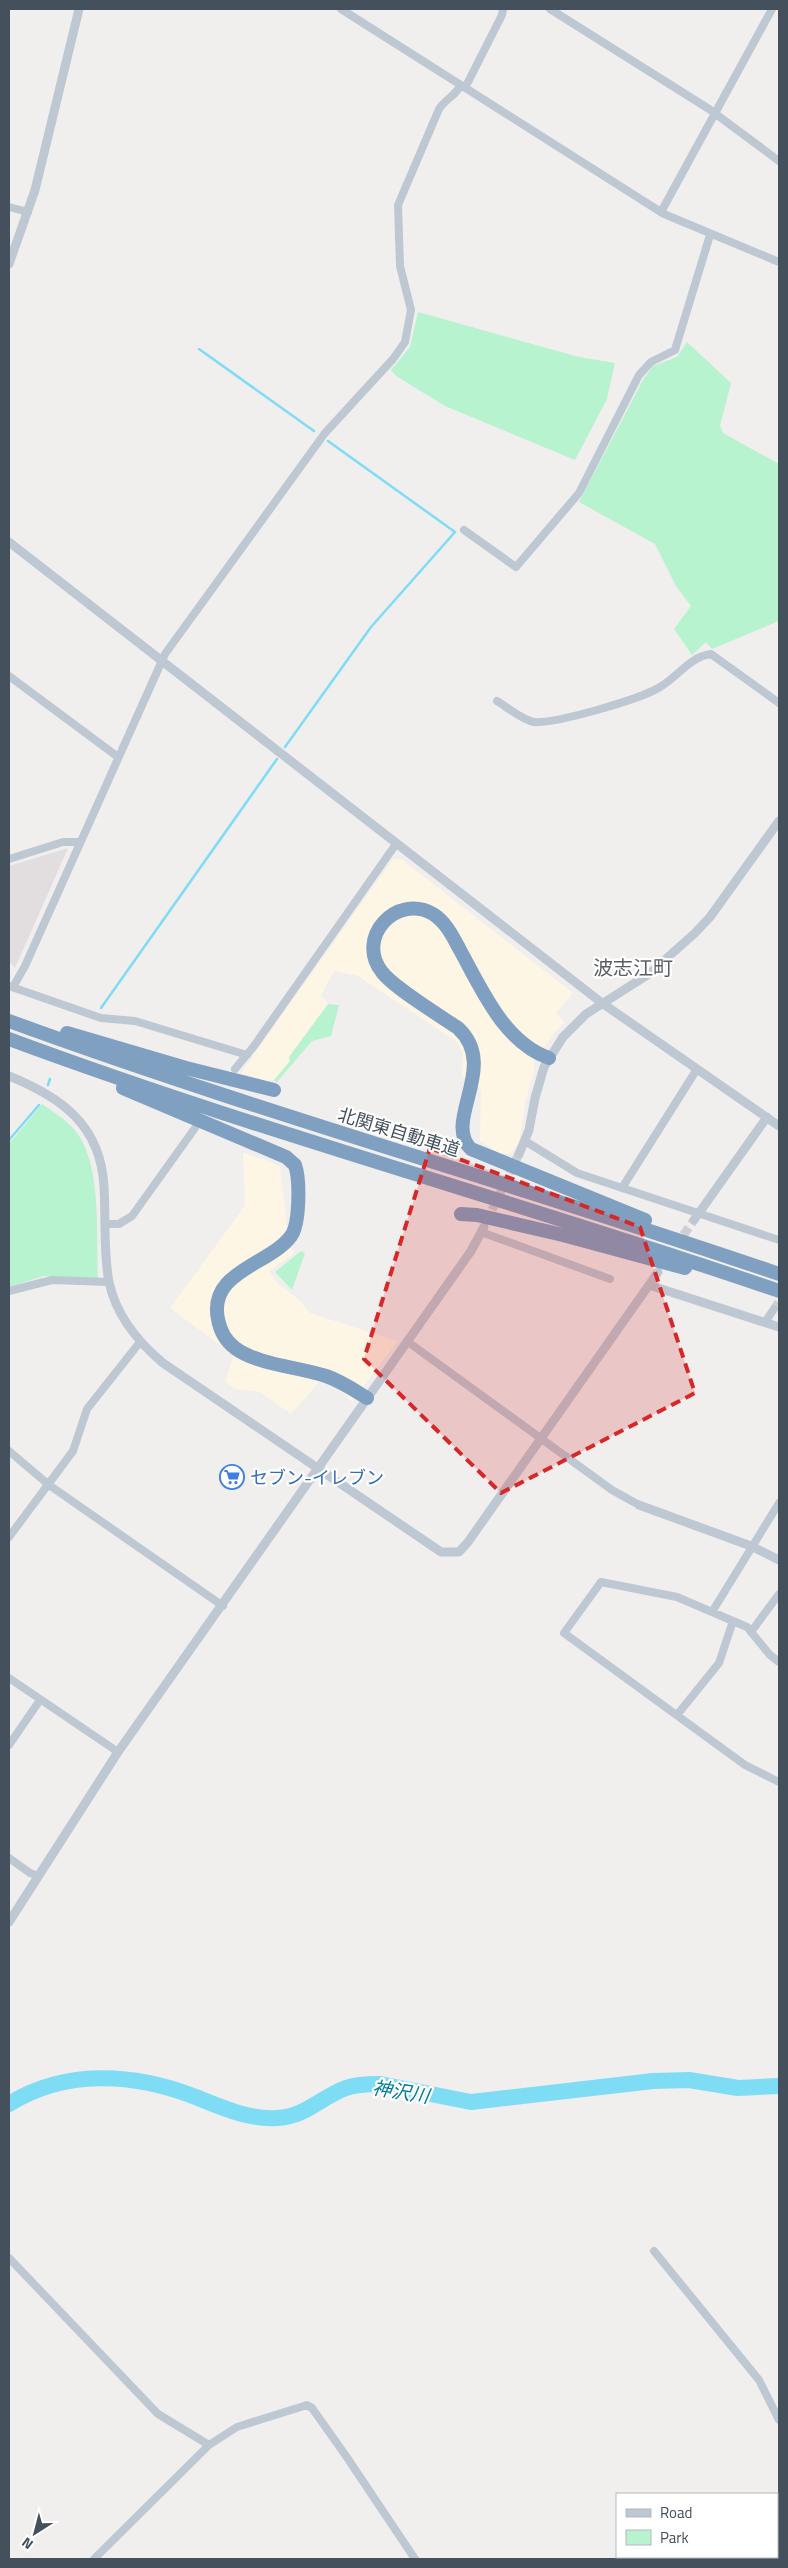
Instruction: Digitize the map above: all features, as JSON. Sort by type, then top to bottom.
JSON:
[{"type":"highway","points":[[462,1086],[468,1074],[469,1060],[460,1039],[385,983],[369,962],[367,944],[372,927],[384,913],[400,904],[409,902],[426,904],[446,918],[513,1026],[549,1058]]},
{"type":"highway","points":[[549,1058],[538,1054],[506,1027],[449,932],[437,917],[419,909],[411,908],[395,912],[382,924],[377,931],[373,949],[382,972],[458,1028],[465,1034],[473,1049],[474,1071],[462,1133],[465,1144],[471,1149],[726,1256]]},
{"type":"highway","points":[[9,1015],[186,1068],[274,1090]]},
{"type":"highway","name":"北関東自動車道","points":[[9,1021],[184,1083],[779,1274]]},
{"type":"highway","name":"北関東自動車道","points":[[9,1038],[266,1127],[652,1248],[779,1292]]},
{"type":"highway","points":[[24,1044],[286,1157],[295,1165],[298,1192],[294,1231],[286,1241],[237,1274],[225,1286],[217,1308],[219,1324],[230,1344],[242,1352],[328,1376],[367,1398]]},
{"type":"highway","points":[[461,1214],[477,1215],[563,1235],[779,1292]]},
{"type":"highway","points":[[297,1242],[241,1278],[230,1290],[223,1309],[227,1329],[243,1345],[332,1372],[367,1398]]},
{"type":"street","points":[[9,264],[28,212],[54,119],[79,9]]},
{"type":"street","points":[[341,9],[661,212],[710,235],[779,262]]},
{"type":"street","points":[[247,1054],[136,1021],[101,1018],[11,987],[25,966],[161,661],[325,433],[403,347],[408,334],[412,310],[400,266],[398,205],[439,109],[443,103],[463,86],[502,15],[503,9]]},
{"type":"street","points":[[550,9],[715,112],[779,161]]},
{"type":"street","points":[[661,212],[772,9]]},
{"type":"street","points":[[9,207],[28,212]]},
{"type":"street","points":[[464,530],[516,567],[568,507],[587,478],[639,375],[651,362],[675,350],[710,235]]},
{"type":"street","points":[[9,542],[602,1003],[779,1126]]},
{"type":"street","points":[[497,701],[534,722],[614,706],[660,687],[699,656],[711,654],[779,703]]},
{"type":"street","points":[[9,676],[118,757]]},
{"type":"street","points":[[519,1154],[525,1141],[537,1089],[549,1058],[572,1026],[602,1003],[649,974],[695,933],[710,917],[779,821]]},
{"type":"street","points":[[9,859],[63,842],[80,842]]},
{"type":"street","points":[[235,1069],[396,844]]},
{"type":"street","points":[[622,1188],[697,1069]]},
{"type":"street","points":[[9,1076],[57,1099],[77,1117],[94,1144],[103,1172],[109,1282],[126,1323],[140,1342],[163,1363],[319,1468],[431,1547],[451,1554],[459,1552],[468,1542],[658,1272]]},
{"type":"street","points":[[694,1220],[767,1117]]},
{"type":"street","points":[[105,1224],[119,1224],[132,1216],[195,1128]]},
{"type":"street","points":[[525,1141],[577,1173],[700,1212],[779,1240]]},
{"type":"street","points":[[9,1922],[118,1752],[408,1342],[471,1251],[483,1229],[562,1263],[610,1279]]},
{"type":"street","points":[[9,1291],[52,1280],[109,1282]]},
{"type":"street","points":[[649,1285],[779,1327]]},
{"type":"street","points":[[765,1322],[774,1309]]},
{"type":"street","points":[[9,1538],[73,1451],[87,1409],[140,1342]]},
{"type":"street","points":[[408,1342],[612,1490],[639,1505],[751,1546],[779,1560]]},
{"type":"street","points":[[9,1451],[48,1485],[223,1606]]},
{"type":"street","points":[[712,1612],[779,1503]]},
{"type":"street","points":[[779,1662],[770,1656],[747,1627],[677,1597],[601,1582],[564,1633],[745,1765],[779,1782]]},
{"type":"street","points":[[751,1632],[779,1594]]},
{"type":"street","points":[[678,1715],[720,1663],[733,1621]]},
{"type":"street","points":[[9,1678],[118,1752]]},
{"type":"street","points":[[9,1745],[40,1700]]},
{"type":"street","points":[[9,1858],[30,1873],[39,1876]]},
{"type":"street","points":[[654,2250],[759,2380],[779,2420]]},
{"type":"street","points":[[9,2258],[158,2414],[209,2445]]},
{"type":"street","points":[[94,2559],[209,2445],[237,2426],[309,2406],[346,2456],[414,2559]]},
{"type":"highlighted area","points":[[430,1148],[640,1227],[695,1393],[501,1493],[364,1359]]},
{"type":"shaded area","points":[[68,848],[15,968],[9,961],[9,866]]},
{"type":"shaded area","points":[[393,859],[401,859],[573,993],[556,1013],[565,1023],[554,1033],[534,1061],[534,1071],[525,1103],[519,1143],[511,1153],[499,1154],[480,1140],[481,1092],[478,1085],[462,1076],[463,1053],[457,1042],[358,976],[334,971],[321,995],[328,1004],[289,1057],[290,1061],[274,1080],[266,1081],[241,1073]]},
{"type":"shaded area","points":[[243,1152],[259,1159],[262,1158],[280,1167],[288,1236],[283,1240],[295,1253],[269,1271],[278,1284],[299,1300],[310,1313],[397,1341],[352,1402],[339,1388],[321,1380],[291,1414],[260,1392],[235,1389],[225,1382],[234,1355],[170,1308],[245,1206]]},
{"type":"green space","points":[[418,312],[579,357],[615,363],[607,399],[575,460],[445,406],[396,376],[391,370],[410,347]]},
{"type":"green space","points":[[687,342],[731,383],[720,426],[723,433],[779,464],[779,621],[712,649],[706,642],[692,655],[674,629],[691,606],[676,586],[655,544],[579,502],[644,378],[653,366],[677,357]]},
{"type":"green space","points":[[328,1004],[339,1005],[331,1036],[312,1041],[277,1082],[274,1080],[290,1061],[289,1057]]},
{"type":"green space","points":[[42,1104],[73,1128],[83,1142],[89,1159],[94,1179],[96,1200],[98,1279],[44,1276],[9,1287],[9,1144]]},
{"type":"green space","points":[[301,1251],[305,1253],[292,1290],[275,1272]]},
{"type":"waterway","points":[[199,349],[314,431]]},
{"type":"waterway","points":[[285,747],[371,627],[455,532],[328,441]]},
{"type":"waterway","points":[[101,1008],[277,759]]},
{"type":"waterway","points":[[48,1085],[50,1079]]},
{"type":"waterway","points":[[9,1140],[39,1105]]},
{"type":"waterway","name":"神沢川","points":[[9,2104],[53,2085],[76,2080],[100,2078],[123,2079],[170,2088],[233,2112],[266,2118],[287,2117],[296,2114],[346,2088],[367,2084],[380,2084],[471,2102],[653,2081],[689,2080],[738,2088],[779,2086]]},
{"type":"tunnel","points":[[486,1222],[519,1154]]},
{"type":"tunnel","points":[[668,1257],[694,1220]]},
{"type":"tunnel","points":[[774,1309],[779,1301]]},
{"type":"place","name":"セブン-イレブン","points":[[232,1477]]},
{"type":"district","name":"波志江町","points":[[633,967]]}]
